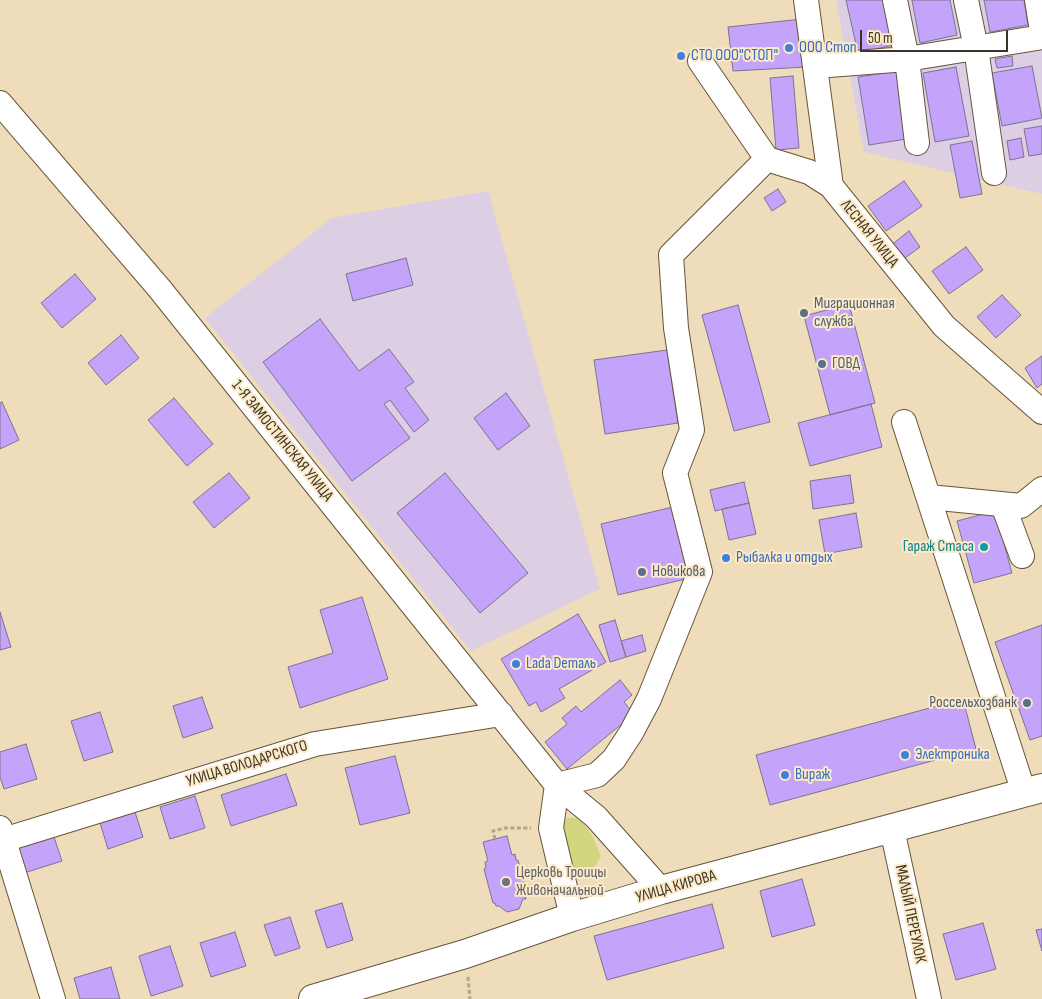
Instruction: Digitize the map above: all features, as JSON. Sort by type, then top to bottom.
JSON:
[{"type":"main road","name":"УЛИЦА КИРОВА","points":[[314,999],[465,954],[572,917],[661,890],[1033,790]]},
{"type":"street","name":"ЛЕСНАЯ УЛИЦА","points":[[806,0],[831,186],[944,326],[1042,412]]},
{"type":"street","points":[[895,0],[907,60],[917,144]]},
{"type":"street","points":[[966,0],[976,48],[994,173]]},
{"type":"street","points":[[1036,0],[1042,31]]},
{"type":"street","points":[[816,66],[907,60],[1042,37]]},
{"type":"street","points":[[700,60],[767,159],[809,172],[831,186]]},
{"type":"street","name":"1-Я ЗАМОСТИНСКАЯ УЛИЦА","points":[[0,102],[159,288],[557,784],[596,817],[661,890]]},
{"type":"street","points":[[572,917],[552,828],[557,784],[597,775],[614,759],[632,734],[649,699],[700,572],[675,473],[692,430],[676,328],[671,255],[767,159]]},
{"type":"street","points":[[904,422],[1033,790]]},
{"type":"street","points":[[929,497],[1021,506],[1042,489]]},
{"type":"street","points":[[1003,505],[1022,556]]},
{"type":"street","name":"УЛИЦА ВОЛОДАРСКОГО","points":[[1,836],[315,744],[501,714]]},
{"type":"street","name":"МАЛЫЙ ПЕРЕУЛОК","points":[[892,829],[929,999]]},
{"type":"street","points":[[1,836],[53,999]]},
{"type":"path","points":[[495,839],[493,832],[505,828],[552,828]]},
{"type":"shaded area","points":[[836,0],[1042,0],[1042,194],[864,152]]},
{"type":"shaded area","points":[[488,191],[600,589],[471,651],[205,318],[332,218]]},
{"type":"green space","points":[[567,818],[580,818],[594,839],[601,857],[593,869],[582,873],[574,872],[565,860],[560,827]]},
{"type":"building","points":[[846,0],[884,0],[894,45],[858,53]]},
{"type":"building","points":[[912,0],[950,0],[957,35],[920,43]]},
{"type":"building","points":[[984,0],[1024,0],[1028,25],[990,32]]},
{"type":"building","points":[[802,19],[806,67],[733,71],[728,27]]},
{"type":"building","points":[[1012,56],[1013,66],[997,68],[995,59]]},
{"type":"building","points":[[1032,66],[1042,118],[1002,126],[992,73]]},
{"type":"building","points":[[956,67],[969,136],[935,142],[923,73]]},
{"type":"building","points":[[896,71],[906,139],[869,145],[858,77]]},
{"type":"building","points":[[793,76],[799,148],[776,150],[770,78]]},
{"type":"building","points":[[1042,126],[1042,154],[1029,156],[1024,129]]},
{"type":"building","points":[[1021,138],[1024,157],[1010,160],[1007,141]]},
{"type":"building","points":[[972,141],[982,194],[960,198],[950,145]]},
{"type":"building","points":[[904,181],[922,206],[886,231],[868,206]]},
{"type":"building","points":[[778,189],[786,202],[772,211],[764,198]]},
{"type":"building","points":[[909,231],[920,247],[901,261],[890,246]]},
{"type":"building","points":[[966,247],[983,270],[949,294],[932,271]]},
{"type":"building","points":[[406,258],[413,285],[353,301],[346,274]]},
{"type":"building","points":[[75,274],[96,299],[62,328],[41,303]]},
{"type":"building","points":[[1002,295],[1021,315],[996,338],[977,317]]},
{"type":"building","points":[[849,304],[875,403],[830,415],[804,316]]},
{"type":"building","points":[[738,305],[770,422],[734,431],[702,315]]},
{"type":"building","points":[[320,319],[359,371],[389,349],[414,382],[405,388],[429,420],[414,432],[390,400],[384,404],[410,438],[352,481],[263,362]]},
{"type":"building","points":[[121,335],[139,358],[106,385],[88,363]]},
{"type":"building","points":[[667,350],[678,423],[605,434],[594,360]]},
{"type":"building","points":[[1042,356],[1042,384],[1037,388],[1025,368]]},
{"type":"building","points":[[506,393],[530,426],[498,450],[474,418]]},
{"type":"building","points":[[174,398],[213,444],[187,466],[148,420]]},
{"type":"building","points":[[2,402],[19,440],[0,449],[0,403]]},
{"type":"building","points":[[871,404],[882,447],[810,466],[798,423]]},
{"type":"building","points":[[229,473],[250,498],[214,528],[193,502]]},
{"type":"building","points":[[445,473],[528,573],[480,613],[397,513]]},
{"type":"building","points":[[850,475],[854,503],[813,509],[810,481]]},
{"type":"building","points":[[744,482],[749,503],[715,511],[710,490]]},
{"type":"building","points":[[749,503],[756,534],[729,540],[722,509]]},
{"type":"building","points":[[673,507],[690,578],[618,595],[601,524]]},
{"type":"building","name":"Гараж Стаса","points":[[995,511],[1012,573],[974,583],[957,521]]},
{"type":"building","points":[[856,513],[862,547],[825,554],[819,520]]},
{"type":"building","points":[[362,597],[388,679],[300,708],[288,667],[333,653],[320,610]]},
{"type":"building","points":[[0,612],[11,647],[0,650]]},
{"type":"building","points":[[578,614],[606,662],[559,689],[565,698],[541,712],[536,702],[529,706],[501,659]]},
{"type":"building","points":[[615,620],[626,657],[610,662],[599,625]]},
{"type":"building","points":[[1042,625],[1042,736],[1030,740],[995,642]]},
{"type":"building","points":[[642,635],[646,651],[626,657],[621,641]]},
{"type":"building","points":[[620,680],[632,695],[624,702],[634,714],[567,769],[545,742],[567,724],[562,718],[576,706],[581,712]]},
{"type":"building","points":[[202,697],[213,728],[183,738],[173,706]]},
{"type":"building","points":[[963,699],[976,749],[770,805],[756,755]]},
{"type":"building","points":[[100,712],[113,752],[84,761],[71,721]]},
{"type":"building","points":[[26,744],[37,779],[4,789],[0,777],[0,752]]},
{"type":"building","points":[[395,756],[410,813],[360,825],[345,768]]},
{"type":"building","points":[[286,774],[297,805],[231,826],[221,795]]},
{"type":"building","points":[[195,796],[205,828],[170,839],[160,807]]},
{"type":"building","points":[[135,812],[143,837],[108,849],[100,823]]},
{"type":"building","points":[[53,834],[62,861],[24,873],[15,846]]},
{"type":"building","name":"Церковь Троицы Живоначальной","points":[[507,836],[512,855],[515,854],[516,860],[518,860],[527,894],[519,909],[507,912],[493,903],[484,869],[486,868],[485,862],[488,861],[483,842]]},
{"type":"building","points":[[802,879],[815,925],[772,937],[760,891]]},
{"type":"building","points":[[342,903],[353,940],[327,948],[315,911]]},
{"type":"building","points":[[712,904],[724,948],[607,980],[594,936]]},
{"type":"building","points":[[290,917],[300,948],[275,956],[264,925]]},
{"type":"building","points":[[983,923],[996,969],[956,980],[943,934]]},
{"type":"building","points":[[1042,929],[1042,951],[1036,930]]},
{"type":"building","points":[[235,932],[246,966],[211,977],[200,943]]},
{"type":"building","points":[[170,946],[183,986],[151,996],[139,956]]},
{"type":"building","points":[[111,967],[120,999],[80,999],[74,978]]},
{"type":"place","name":"ООО Стоп","points":[[789,48]]},
{"type":"place","name":"СТО ООО\"СТОП\"","points":[[681,56]]},
{"type":"place","name":"Миграционная служба","points":[[804,313]]},
{"type":"place","name":"ГОВД","points":[[822,364]]},
{"type":"place","name":"Гараж Стаса","points":[[984,547]]},
{"type":"place","name":"Рыбалка и отдых","points":[[726,558]]},
{"type":"place","name":"Новикова","points":[[642,572]]},
{"type":"place","name":"Lada Dеталь","points":[[516,664]]},
{"type":"place","name":"Россельхозбанк","points":[[1027,703]]},
{"type":"place","name":"Электроника","points":[[905,755]]},
{"type":"place","name":"Вираж","points":[[785,775]]},
{"type":"place","name":"Церковь Троицы Живоначальной","points":[[506,882]]}]
